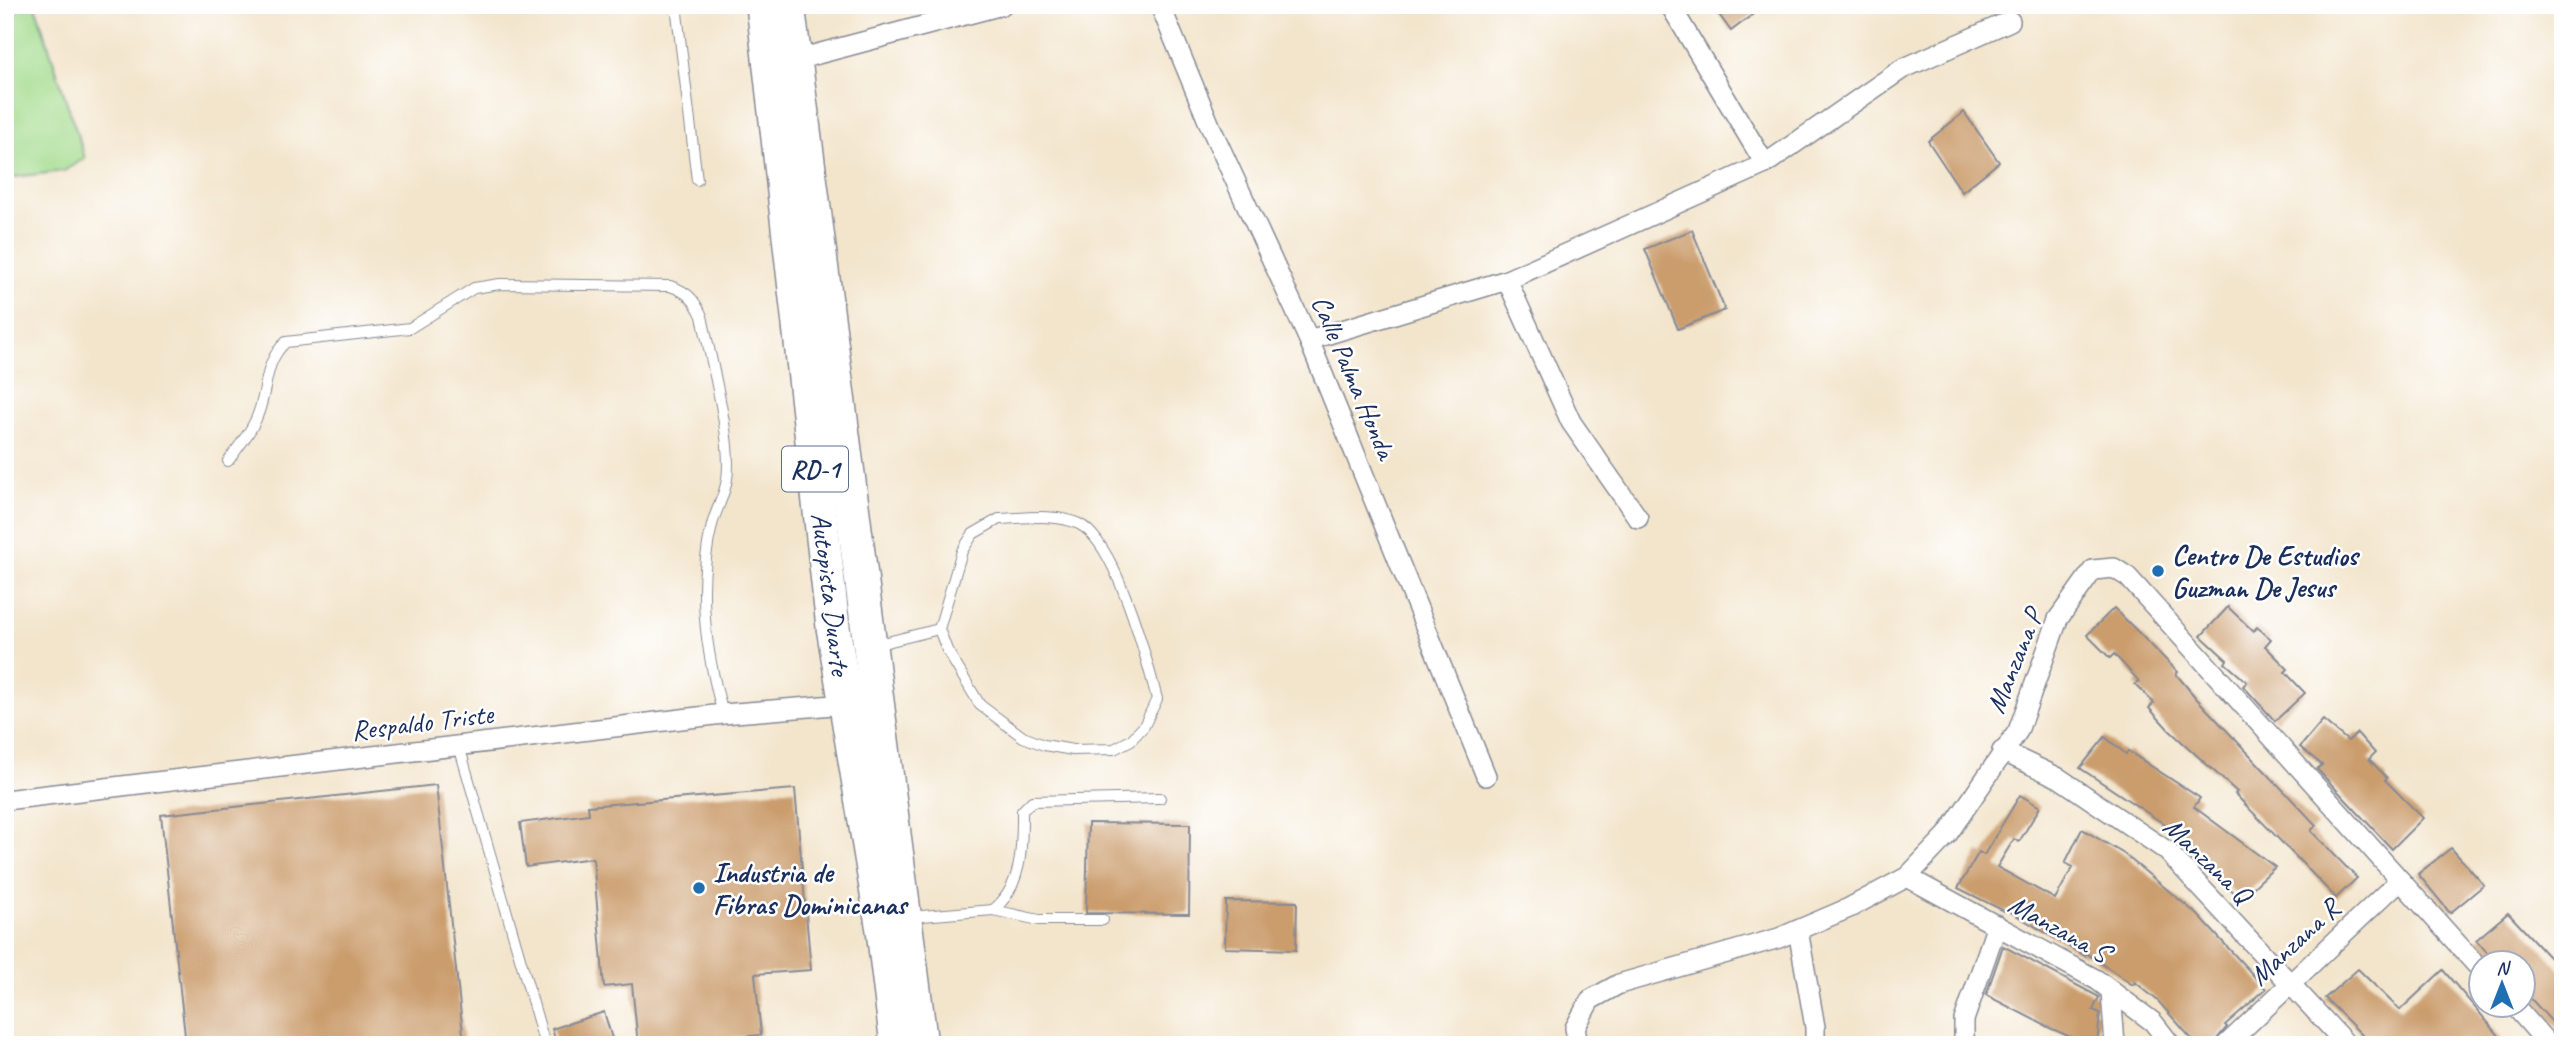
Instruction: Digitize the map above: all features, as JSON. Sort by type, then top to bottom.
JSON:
[{"type":"highway","name":"Autopista Duarte","points":[[763,5],[833,627],[846,704],[899,924]]},
{"type":"highway","name":"Autopista Duarte","points":[[788,5],[871,646],[899,924]]},
{"type":"highway","name":"RD-1","points":[[897,1045],[899,924]]},
{"type":"highway","name":"RD-1","points":[[899,924],[921,1045]]},
{"type":"street","points":[[795,60],[1002,5]]},
{"type":"street","name":"Calle Palma Honda","points":[[1160,5],[1211,128],[1310,340],[1486,776]]},
{"type":"street","points":[[1670,5],[1765,163]]},
{"type":"street","points":[[1310,340],[1507,280],[1765,163],[1902,69],[2010,22]]},
{"type":"street","points":[[1507,280],[1571,422],[1638,518]]},
{"type":"street","name":"Manzana P","points":[[1578,1045],[1575,1028],[1590,1000],[1619,984],[1798,930],[1850,908],[1907,877],[1947,835],[2018,731],[2058,619],[2093,570],[2114,568],[2128,577],[2466,953]]},
{"type":"street","name":"Respaldo Triste","points":[[5,800],[723,714],[846,704]]},
{"type":"street","name":"Manzana Q","points":[[2002,751],[2059,778],[2166,851],[2347,1045]]},
{"type":"street","name":"Manzana S","points":[[1907,877],[2112,991],[2153,1022],[2171,1045]]},
{"type":"street","name":"Manzana R","points":[[2226,1045],[2400,880]]},
{"type":"street","points":[[1964,1045],[1964,1020],[1997,925]]},
{"type":"street","points":[[1798,930],[1815,1027],[1815,1045]]},
{"type":"street","points":[[2112,991],[2115,1045]]},
{"type":"street","points":[[2525,1018],[2549,1045]]},
{"type":"lane","points":[[676,5],[697,180]]},
{"type":"lane","points":[[229,461],[253,425],[270,365],[277,350],[286,342],[410,328],[474,288],[500,284],[670,286],[686,291],[695,300],[702,316],[727,449],[727,478],[712,526],[703,607],[710,666],[723,714]]},
{"type":"lane","points":[[999,519],[1065,519],[1082,525],[1100,543],[1129,604],[1157,699],[1144,726],[1131,740],[1114,749],[1073,750],[1044,745],[1023,737],[980,705],[947,650],[939,629],[962,551],[973,534],[999,519]]},
{"type":"lane","points":[[871,646],[939,629]]},
{"type":"lane","points":[[459,746],[545,1045]]},
{"type":"lane","points":[[993,910],[1005,901],[1019,871],[1022,811],[1032,801],[1160,798]]},
{"type":"lane","points":[[899,924],[993,910],[1040,920],[1102,920]]},
{"type":"green space","points":[[5,5],[35,5],[85,158],[64,171],[5,178]]},
{"type":"building","points":[[1712,5],[1765,5],[1731,31]]},
{"type":"building","points":[[1964,112],[1999,162],[1962,192],[1928,141]]},
{"type":"building","points":[[1692,230],[1725,310],[1678,329],[1645,249]]},
{"type":"building","points":[[2228,607],[2253,631],[2257,627],[2271,639],[2265,646],[2288,669],[2285,672],[2305,693],[2275,721],[2243,686],[2247,682],[2225,663],[2227,660],[2201,636]]},
{"type":"building","points":[[2114,608],[2178,672],[2176,674],[2196,698],[2316,825],[2311,831],[2357,878],[2336,898],[2235,794],[2237,792],[2169,730],[2149,708],[2154,703],[2135,684],[2139,681],[2114,654],[2110,658],[2087,635]]},
{"type":"building","points":[[2323,720],[2348,741],[2357,733],[2375,753],[2369,759],[2387,778],[2385,780],[2423,818],[2392,849],[2317,769],[2322,765],[2300,747]]},
{"type":"building","points":[[2105,737],[2126,754],[2128,751],[2200,798],[2194,807],[2275,867],[2241,899],[2176,838],[2179,834],[2080,768]]},
{"type":"building","points":[[436,785],[464,1043],[186,1045],[161,815]]},
{"type":"building","name":"Industria de Fibras Dominicanas","points":[[795,789],[811,970],[755,974],[761,1035],[638,1045],[632,984],[604,987],[593,858],[526,867],[520,823],[589,814],[588,806]]},
{"type":"building","points":[[2020,795],[2040,807],[2019,842],[2014,839],[1997,867],[2055,899],[2073,867],[2065,863],[2082,829],[2124,854],[2198,915],[2266,989],[2225,1025],[2227,1027],[2212,1045],[2197,1045],[2158,1001],[2135,982],[2133,985],[2086,953],[2085,956],[2007,910],[2006,912],[1958,888],[1979,852],[1984,855]]},
{"type":"building","points":[[1088,823],[1190,824],[1189,914],[1086,913]]},
{"type":"building","points":[[2451,848],[2484,885],[2450,913],[2418,874]]},
{"type":"building","points":[[1226,901],[1297,902],[1296,950],[1225,948]]},
{"type":"building","points":[[2508,913],[2563,972],[2563,1034],[2536,1004],[2536,948],[2483,948],[2476,940]]},
{"type":"building","points":[[2003,946],[2099,997],[2093,1010],[2100,1013],[2097,1045],[2089,1045],[2050,1028],[1986,995]]},
{"type":"building","points":[[2358,969],[2400,1010],[2443,970],[2466,997],[2466,1018],[2484,1018],[2507,1045],[2372,1045],[2325,998]]},
{"type":"building","points":[[604,1012],[614,1045],[557,1045],[552,1029]]},
{"type":"place","name":"Centro De Estudios Guzman De Jesus","points":[[2158,571]]},
{"type":"place","name":"Industria de Fibras Dominicanas","points":[[699,888]]}]
